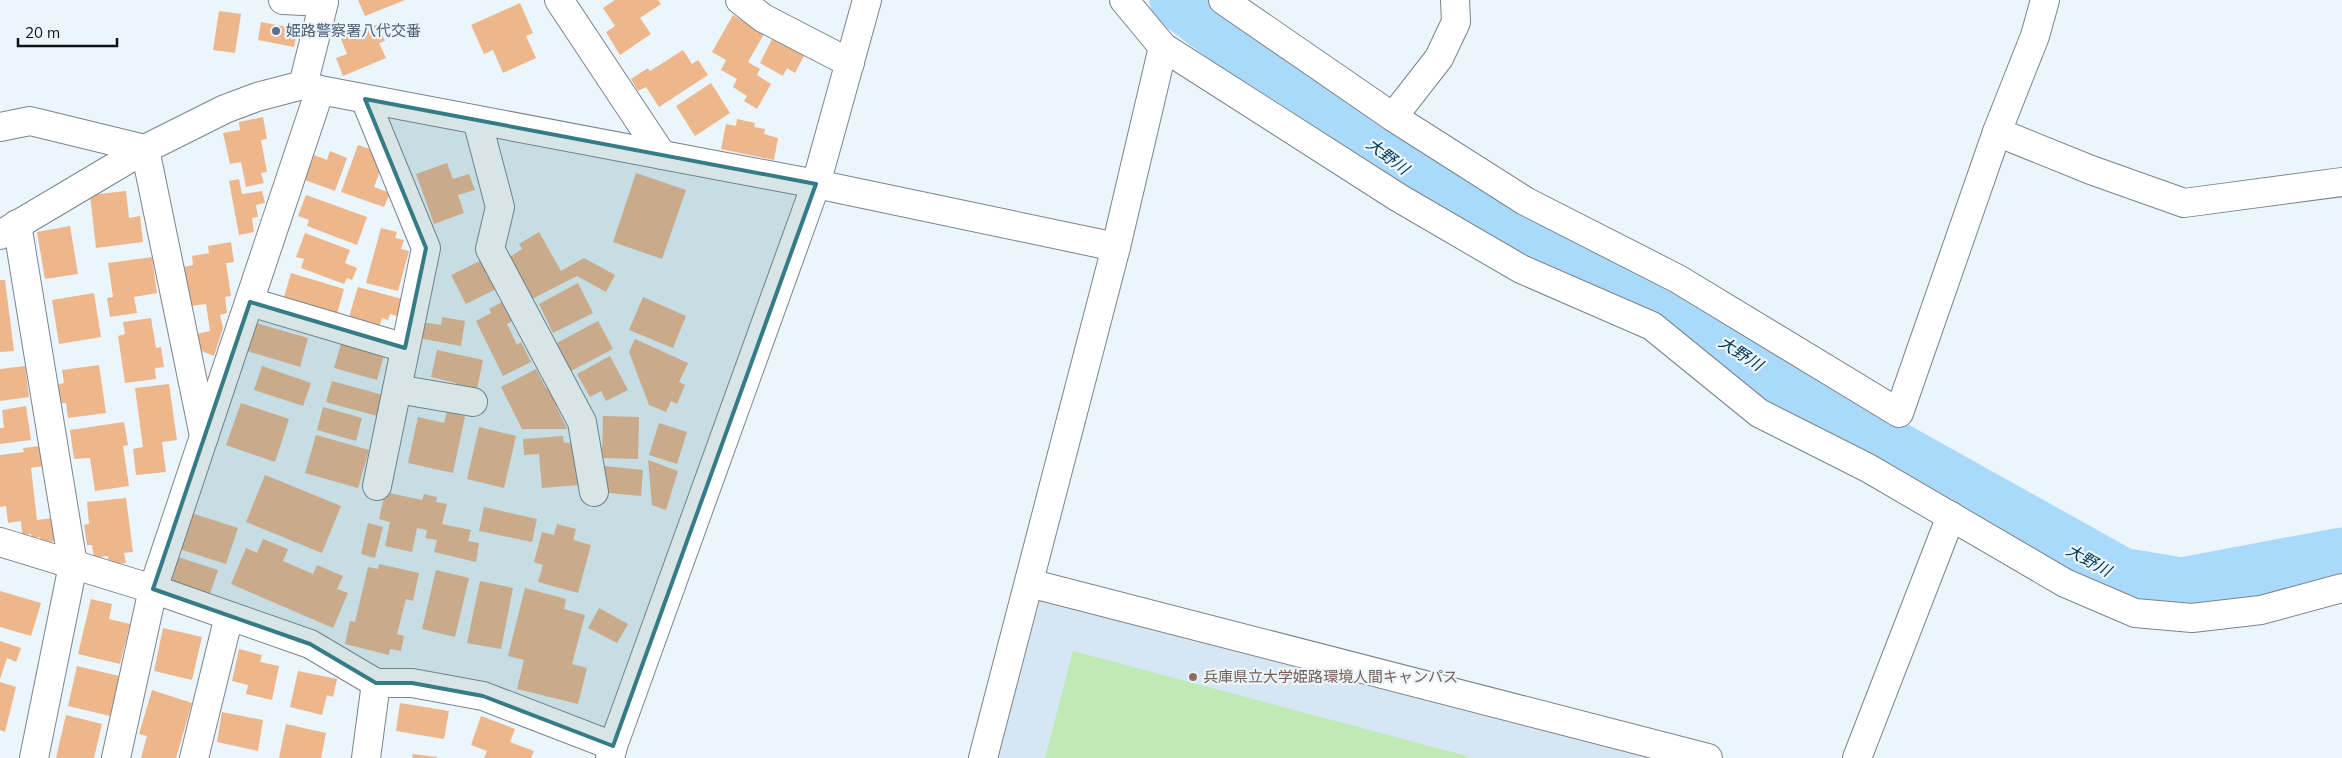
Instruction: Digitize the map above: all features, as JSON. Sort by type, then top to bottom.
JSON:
[{"type":"street","points":[[116,758],[153,589],[250,302],[312,88],[324,1],[283,0]]},
{"type":"street","points":[[559,0],[662,155]]},
{"type":"street","points":[[740,0],[763,18],[850,63]]},
{"type":"street","points":[[0,542],[153,589],[310,644],[376,683],[412,682],[483,696],[612,752],[816,184],[867,0]]},
{"type":"street","points":[[1124,0],[1163,47],[1399,198],[1513,264],[1652,326],[1758,413],[1868,468],[2065,583],[2136,613],[2192,618],[2261,610],[2342,588]]},
{"type":"street","points":[[1223,0],[1393,117],[1525,201],[1678,279],[1899,413],[1997,132],[2035,36],[2045,0]]},
{"type":"street","points":[[1393,117],[1439,58],[1456,22],[1455,0]]},
{"type":"street","points":[[983,758],[1116,247],[1163,47]]},
{"type":"street","points":[[34,758],[73,565],[9,229],[145,148],[225,109],[257,97],[312,88],[816,184],[1116,247]]},
{"type":"street","points":[[365,99],[426,248],[377,486]]},
{"type":"street","points":[[476,120],[500,207],[490,249],[582,422],[594,492]]},
{"type":"street","points":[[0,127],[30,121],[145,148]]},
{"type":"street","points":[[1997,132],[2091,170],[2184,203],[2342,182]]},
{"type":"street","points":[[145,148],[204,438]]},
{"type":"street","points":[[250,302],[405,348]]},
{"type":"street","points":[[397,389],[473,402]]},
{"type":"street","points":[[1857,758],[1951,516]]},
{"type":"street","points":[[1028,583],[1708,758]]},
{"type":"street","points":[[194,758],[229,616]]},
{"type":"street","points":[[366,758],[376,683]]},
{"type":"highlighted area","points":[[365,99],[816,184],[613,746],[483,696],[412,683],[376,683],[310,644],[153,589],[250,302],[405,348],[426,248]]},
{"type":"shaded area","name":"兵庫県立大学姫路環境人間キャンパス","points":[[1036,596],[1679,758],[993,758]]},
{"type":"green space","points":[[1073,651],[1467,756],[1467,758],[1045,758]]},
{"type":"building","points":[[358,0],[405,0],[365,16]]},
{"type":"building","points":[[615,0],[658,0],[661,4],[640,18],[651,34],[620,55],[606,32],[615,26],[603,8]]},
{"type":"building","points":[[520,3],[533,33],[526,36],[536,58],[503,73],[493,50],[484,54],[471,25]]},
{"type":"building","points":[[219,11],[241,14],[235,53],[213,50]]},
{"type":"building","points":[[733,15],[764,34],[748,62],[760,69],[757,75],[771,84],[757,109],[744,101],[747,96],[733,87],[737,79],[721,70],[726,60],[712,52]]},
{"type":"building","points":[[261,22],[298,29],[294,47],[258,40]]},
{"type":"building","points":[[378,24],[385,41],[379,43],[386,58],[343,76],[336,58],[347,54],[341,39]]},
{"type":"building","points":[[774,35],[806,52],[795,73],[787,68],[783,76],[760,63]]},
{"type":"building","points":[[683,50],[692,64],[698,60],[708,75],[659,107],[646,87],[638,91],[631,79],[648,68],[650,71]]},
{"type":"building","points":[[711,83],[730,113],[695,136],[676,106]]},
{"type":"building","points":[[263,117],[267,139],[261,140],[267,172],[261,173],[264,183],[246,187],[241,162],[230,164],[223,133],[240,130],[239,122]]},
{"type":"building","points":[[737,119],[755,123],[754,127],[765,129],[764,134],[778,138],[774,160],[721,149],[726,124],[736,126]]},
{"type":"building","points":[[358,145],[370,149],[380,171],[374,187],[390,193],[384,207],[341,192]]},
{"type":"building","points":[[330,151],[347,158],[335,191],[305,180],[314,155],[327,160]]},
{"type":"building","points":[[447,163],[453,179],[469,174],[475,190],[458,195],[464,213],[434,224],[416,174]]},
{"type":"building","points":[[636,173],[686,190],[662,259],[613,242]]},
{"type":"building","points":[[239,179],[242,194],[262,191],[265,203],[256,205],[258,217],[252,218],[254,232],[239,235],[229,181]]},
{"type":"building","points":[[126,191],[129,218],[140,216],[143,242],[96,248],[90,195]]},
{"type":"building","points":[[306,195],[367,217],[357,245],[307,226],[309,220],[298,216]]},
{"type":"building","points":[[70,226],[78,274],[45,279],[37,232]]},
{"type":"building","points":[[381,228],[397,232],[395,238],[404,240],[401,249],[409,251],[398,291],[366,283]]},
{"type":"building","points":[[539,232],[561,271],[584,258],[615,275],[606,292],[577,276],[532,299],[508,258],[522,249],[519,244]]},
{"type":"building","points":[[305,233],[350,250],[345,263],[357,268],[352,280],[347,278],[344,284],[301,268],[304,259],[296,257]]},
{"type":"building","points":[[231,242],[234,262],[226,263],[231,296],[225,297],[227,313],[220,315],[223,328],[214,356],[199,350],[197,334],[210,331],[206,304],[190,306],[184,267],[193,265],[192,256],[209,253],[208,246]]},
{"type":"building","points":[[152,257],[157,293],[134,297],[137,313],[110,317],[107,298],[113,297],[108,263]]},
{"type":"building","points":[[484,259],[498,288],[466,304],[451,275]]},
{"type":"building","points":[[291,273],[344,289],[337,314],[284,297]]},
{"type":"building","points":[[0,280],[5,280],[14,351],[0,352]]},
{"type":"building","points":[[578,283],[593,313],[553,333],[539,304]]},
{"type":"building","points":[[358,287],[402,299],[397,316],[390,314],[388,320],[382,318],[380,325],[349,317]]},
{"type":"building","points":[[94,293],[101,337],[59,344],[52,300]]},
{"type":"building","points":[[643,297],[686,316],[673,348],[629,330]]},
{"type":"building","points":[[504,301],[514,320],[507,324],[517,345],[521,342],[531,362],[503,376],[476,321],[491,313],[489,309]]},
{"type":"building","points":[[442,317],[465,321],[461,346],[419,338],[422,322],[441,325]]},
{"type":"building","points":[[151,318],[156,348],[161,347],[164,367],[155,368],[156,379],[125,383],[118,336],[125,334],[123,322]]},
{"type":"building","points":[[598,321],[613,349],[569,372],[555,344]]},
{"type":"building","points":[[256,323],[308,338],[300,367],[247,351]]},
{"type":"building","points":[[635,339],[688,363],[679,382],[685,385],[677,404],[671,401],[666,412],[649,405],[629,352]]},
{"type":"building","points":[[341,344],[384,355],[377,380],[334,368]]},
{"type":"building","points":[[437,350],[483,360],[476,394],[455,390],[456,383],[431,377]]},
{"type":"building","points":[[610,356],[628,390],[606,401],[601,391],[590,397],[577,374]]},
{"type":"building","points":[[99,365],[106,413],[68,418],[66,403],[59,404],[56,385],[64,383],[62,370]]},
{"type":"building","points":[[25,366],[29,397],[0,401],[0,369]]},
{"type":"building","points":[[262,366],[311,383],[303,406],[254,390]]},
{"type":"building","points":[[536,369],[546,388],[550,386],[559,404],[556,406],[567,429],[522,429],[501,387]]},
{"type":"building","points":[[332,381],[383,395],[377,416],[326,402]]},
{"type":"building","points":[[169,384],[177,440],[162,442],[166,472],[136,475],[133,449],[143,447],[135,388]]},
{"type":"building","points":[[241,403],[289,419],[275,462],[226,445]]},
{"type":"building","points":[[26,406],[31,440],[0,444],[0,428],[4,428],[2,410]]},
{"type":"building","points":[[323,407],[362,418],[356,441],[317,430]]},
{"type":"building","points":[[447,412],[465,416],[453,473],[408,463],[418,417],[444,423]]},
{"type":"building","points":[[603,416],[639,417],[638,459],[602,458]]},
{"type":"building","points":[[124,422],[128,445],[123,446],[129,486],[95,491],[90,458],[74,459],[70,430]]},
{"type":"building","points":[[659,423],[687,432],[677,464],[649,455]]},
{"type":"building","points":[[479,427],[516,436],[504,488],[467,479]]},
{"type":"building","points":[[316,435],[369,450],[358,488],[305,473]]},
{"type":"building","points":[[563,436],[564,443],[576,442],[579,485],[542,488],[539,454],[524,455],[523,439]]},
{"type":"building","points":[[40,446],[43,466],[31,468],[37,520],[53,518],[56,541],[41,543],[40,537],[32,538],[31,534],[22,535],[21,521],[8,523],[6,506],[0,507],[0,455],[24,452],[23,448]]},
{"type":"building","points":[[648,460],[678,471],[666,510],[652,505]]},
{"type":"building","points":[[604,466],[643,470],[641,496],[609,493]]},
{"type":"building","points":[[265,475],[341,506],[322,553],[246,522]]},
{"type":"building","points":[[385,492],[422,500],[424,494],[437,497],[436,502],[447,504],[442,524],[471,530],[468,541],[479,543],[476,562],[434,552],[437,540],[425,538],[427,530],[417,528],[412,552],[385,546],[390,522],[379,519]]},
{"type":"building","points":[[126,498],[133,552],[124,553],[126,563],[109,565],[108,556],[94,558],[92,545],[87,545],[84,525],[89,524],[87,502]]},
{"type":"building","points":[[484,507],[537,519],[532,542],[479,531]]},
{"type":"building","points":[[191,513],[238,528],[226,564],[179,549]]},
{"type":"building","points":[[368,523],[383,527],[375,558],[361,554]]},
{"type":"building","points":[[557,524],[576,529],[573,540],[591,545],[578,593],[538,582],[543,565],[534,562],[542,532],[554,535]]},
{"type":"building","points":[[263,539],[288,549],[283,561],[313,574],[317,565],[343,576],[337,589],[348,593],[333,628],[231,584],[246,548],[257,553]]},
{"type":"building","points":[[178,557],[218,570],[210,594],[170,581]]},
{"type":"building","points":[[379,564],[419,573],[413,601],[406,599],[397,634],[404,636],[401,651],[390,649],[389,655],[345,644],[350,621],[355,622],[368,567],[378,569]]},
{"type":"building","points":[[436,570],[469,578],[455,637],[422,629]]},
{"type":"building","points":[[480,581],[513,588],[501,649],[467,643]]},
{"type":"building","points":[[525,588],[566,599],[564,609],[585,615],[572,664],[587,668],[578,704],[517,689],[524,660],[508,656]]},
{"type":"building","points":[[0,591],[41,603],[31,636],[0,627]]},
{"type":"building","points":[[91,599],[112,604],[109,619],[130,624],[120,664],[78,654]]},
{"type":"building","points":[[599,608],[628,624],[617,643],[588,628]]},
{"type":"building","points":[[163,628],[202,637],[192,680],[154,671]]},
{"type":"building","points":[[0,641],[21,648],[16,662],[7,658],[0,679]]},
{"type":"building","points":[[239,649],[262,655],[260,662],[279,666],[272,700],[246,694],[248,685],[232,681]]},
{"type":"building","points":[[77,666],[119,676],[110,716],[68,706]]},
{"type":"building","points":[[298,671],[337,679],[333,697],[327,695],[322,715],[290,707]]},
{"type":"building","points":[[0,682],[16,687],[5,732],[0,730]]},
{"type":"building","points":[[152,690],[192,703],[176,758],[141,758],[147,736],[139,734]]},
{"type":"building","points":[[400,703],[449,711],[444,739],[396,731]]},
{"type":"building","points":[[222,712],[263,720],[258,751],[217,742]]},
{"type":"building","points":[[66,715],[102,724],[94,758],[56,758]]},
{"type":"building","points":[[481,716],[515,729],[510,742],[534,751],[531,758],[484,758],[487,751],[471,745]]},
{"type":"building","points":[[286,724],[326,733],[321,758],[279,758]]},
{"type":"building","points":[[413,754],[437,757],[437,758],[412,758]]},
{"type":"waterway","name":"大野川","points":[[1179,0],[1413,175],[1670,308],[1888,447],[2121,577],[2182,587],[2342,557]]},
{"type":"place","name":"姫路警察署八代交番","points":[[276,31]]},
{"type":"place","name":"兵庫県立大学姫路環境人間キャンパス","points":[[1193,677]]}]
